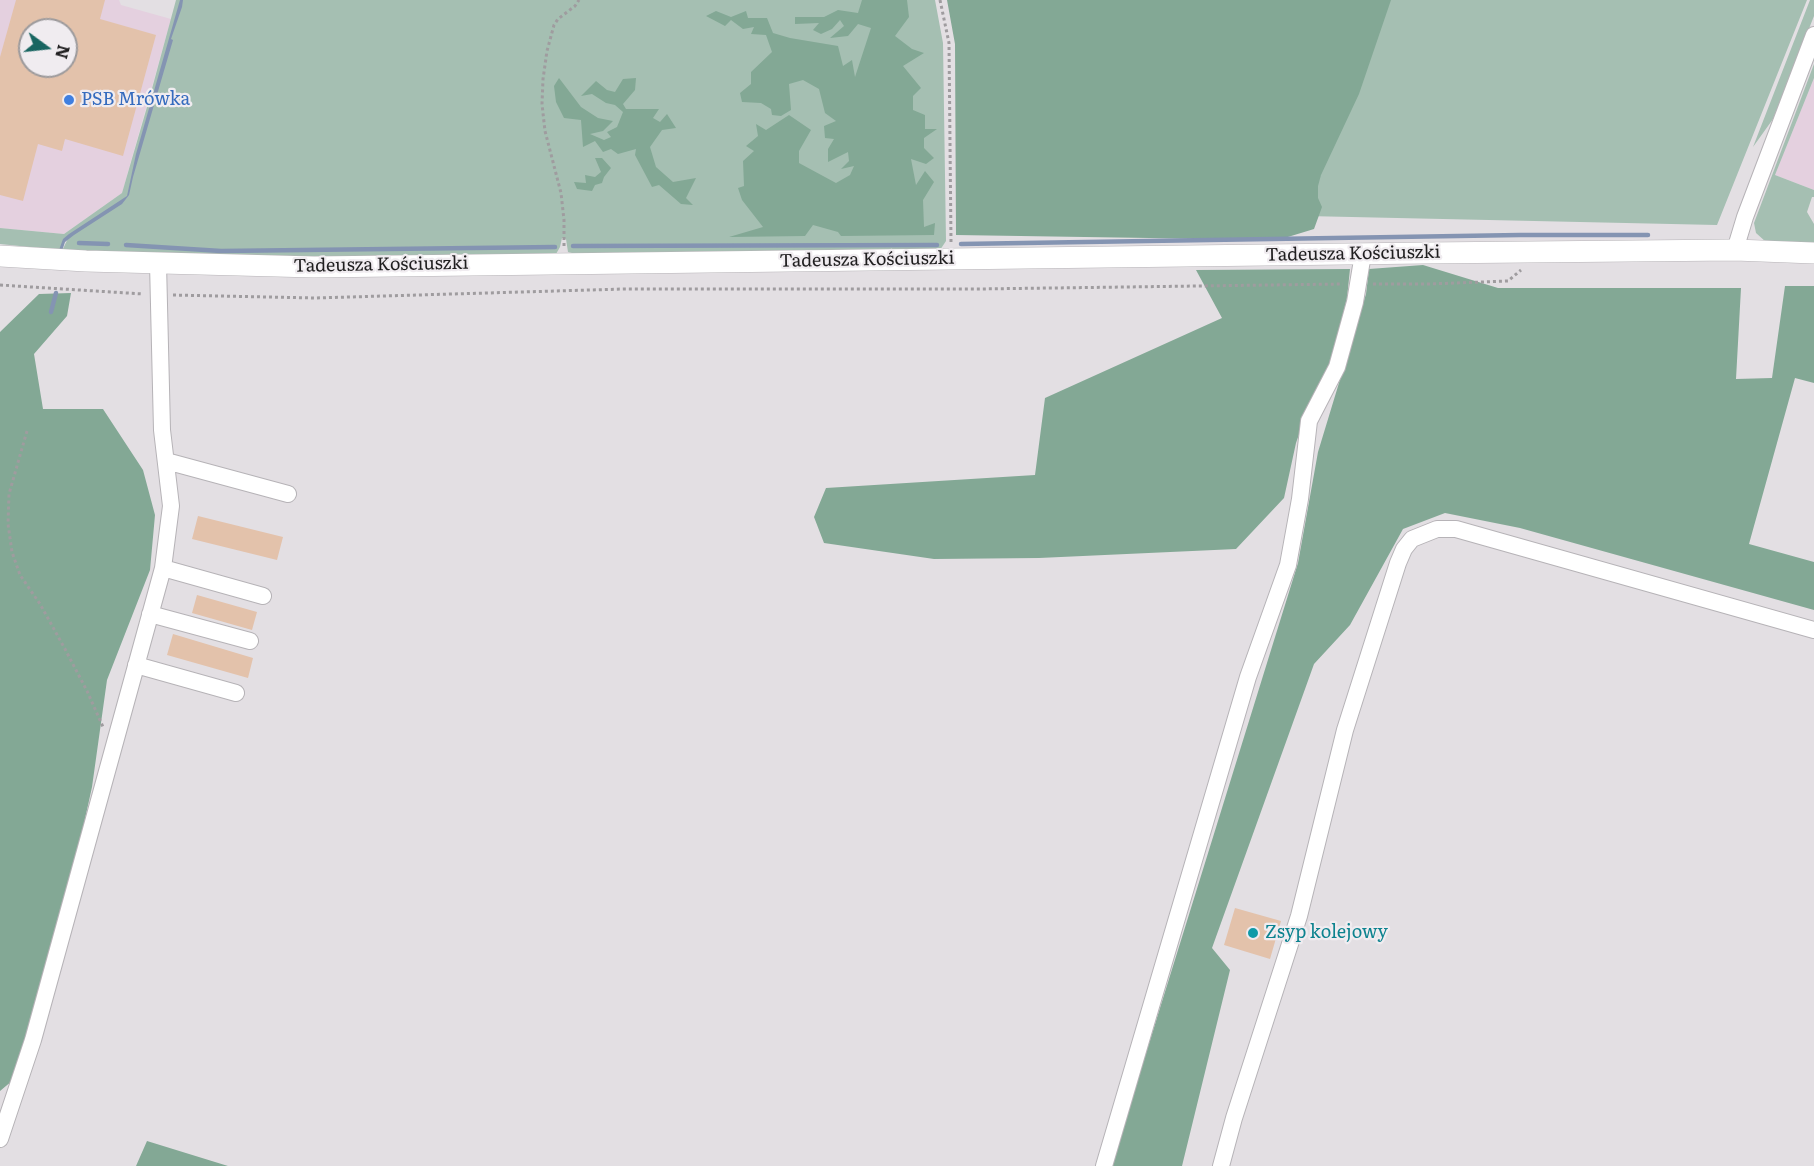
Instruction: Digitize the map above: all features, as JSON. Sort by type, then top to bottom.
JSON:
[{"type":"main road","name":"Tadeusza Kościuszki","points":[[0,256],[314,267],[1735,250],[1814,253]]},
{"type":"street","points":[[1735,250],[1744,217],[1814,35]]},
{"type":"street","points":[[1104,1166],[1248,677],[1288,566],[1300,499],[1309,421],[1337,367],[1358,284],[1363,254]]},
{"type":"street","points":[[0,1139],[33,1040],[163,568],[171,506],[162,430],[158,263]]},
{"type":"street","points":[[166,461],[288,494]]},
{"type":"street","points":[[1221,1166],[1234,1118],[1299,916],[1345,730],[1398,563],[1404,549],[1412,539],[1437,529],[1456,529],[1814,630]]},
{"type":"street","points":[[163,568],[263,596]]},
{"type":"street","points":[[150,614],[250,641]]},
{"type":"street","points":[[136,665],[236,693]]},
{"type":"path","points":[[564,243],[561,193],[545,131],[542,104],[543,79],[554,26],[558,19],[579,0]]},
{"type":"path","points":[[940,0],[949,43],[951,259]]},
{"type":"path","points":[[0,285],[159,295],[315,298],[624,289],[979,289],[1429,284],[1508,281],[1518,275],[1524,267]]},
{"type":"path","points":[[27,431],[9,494],[8,524],[12,552],[20,575],[40,604],[87,691],[112,748]]},
{"type":"shaded area","points":[[0,0],[119,0],[121,5],[171,19],[122,193],[64,234],[0,228]]},
{"type":"shaded area","points":[[1814,78],[1814,190],[1775,175]]},
{"type":"green space","points":[[176,0],[935,0],[943,43],[946,241],[940,250],[603,255],[568,252],[566,239],[562,238],[556,254],[287,258],[62,251],[70,234],[59,250],[0,244],[0,228],[64,234],[122,193]]},
{"type":"green space","points":[[862,0],[907,0],[909,17],[895,36],[912,49],[924,53],[903,66],[921,88],[913,96],[913,110],[925,115],[925,129],[937,129],[924,138],[924,148],[934,158],[926,164],[911,159],[916,185],[925,171],[934,182],[923,200],[924,227],[935,223],[934,235],[841,236],[838,232],[813,225],[805,236],[729,237],[763,227],[742,200],[738,188],[744,186],[743,161],[754,151],[746,146],[758,136],[756,124],[766,130],[789,115],[811,130],[799,151],[799,163],[836,183],[850,175],[854,166],[841,169],[849,161],[848,152],[828,162],[828,149],[834,139],[825,138],[824,126],[836,121],[825,113],[819,89],[803,80],[789,84],[791,110],[781,116],[772,115],[771,109],[761,103],[742,102],[740,93],[751,84],[751,72],[772,52],[766,35],[751,34],[754,27],[743,29],[731,20],[725,26],[706,16],[716,11],[731,17],[746,11],[748,18],[767,18],[773,33],[838,46],[843,66],[852,60],[855,77],[871,28],[858,24],[848,36],[830,38],[844,26],[840,20],[832,29],[821,34],[813,30],[819,23],[795,24],[795,17],[824,17],[838,10],[858,13]]},
{"type":"green space","points":[[947,0],[1391,0],[1359,94],[1321,175],[1318,198],[1322,207],[1314,229],[1278,240],[956,235],[955,44]]},
{"type":"green space","points":[[1382,0],[1807,0],[1717,225],[1306,216]]},
{"type":"green space","points":[[1810,0],[1814,0],[1814,16],[1773,119],[1753,147]]},
{"type":"green space","points":[[1814,64],[1814,78],[1775,175],[1814,190],[1814,197],[1812,197],[1807,212],[1814,224],[1814,244],[1766,242],[1756,233],[1754,223]]},
{"type":"green space","points":[[559,78],[581,107],[598,118],[613,121],[603,131],[590,134],[604,140],[611,137],[607,132],[617,127],[623,112],[615,105],[606,103],[592,94],[581,96],[596,81],[607,90],[615,92],[623,79],[636,78],[635,90],[623,104],[626,109],[659,109],[653,118],[660,122],[667,114],[676,128],[662,130],[650,147],[656,167],[673,182],[696,178],[686,198],[693,205],[681,204],[659,185],[652,187],[635,155],[636,149],[618,154],[611,149],[603,152],[595,141],[583,147],[581,120],[564,118],[556,102],[554,86]]},
{"type":"green space","points":[[595,158],[602,158],[611,168],[602,183],[595,185],[592,191],[577,189],[574,182],[586,183],[585,175],[595,177],[601,172]]},
{"type":"green space","points":[[1423,265],[1498,288],[1741,288],[1736,379],[1772,378],[1785,286],[1814,286],[1814,383],[1795,378],[1749,544],[1814,562],[1814,610],[1520,528],[1445,513],[1403,529],[1350,625],[1314,664],[1212,948],[1230,970],[1182,1166],[1111,1166],[1298,563],[1318,452],[1366,294],[1369,269]]},
{"type":"green space","points":[[1350,269],[1347,298],[1331,362],[1308,408],[1296,443],[1284,498],[1236,549],[1039,558],[934,559],[824,543],[814,517],[826,488],[1035,475],[1045,398],[1222,318],[1196,270]]},
{"type":"green space","points":[[71,293],[67,316],[34,354],[43,409],[103,409],[143,470],[155,515],[150,570],[107,680],[92,787],[31,1065],[0,1091],[0,332],[39,294]]},
{"type":"green space","points":[[147,1141],[228,1166],[136,1166]]},
{"type":"water","points":[[180,0],[183,0],[182,7],[171,39],[173,40],[129,195],[122,204],[74,235],[65,242],[62,251],[59,250],[63,239],[69,234],[127,196],[136,154]]},
{"type":"building","name":"PSB Mrówka","points":[[16,0],[105,0],[100,19],[156,35],[123,156],[65,139],[62,151],[38,144],[23,201],[0,195],[0,57]]},
{"type":"building","points":[[198,516],[283,537],[277,560],[192,539]]},
{"type":"building","points":[[197,595],[257,612],[252,630],[192,613]]},
{"type":"building","points":[[173,634],[253,658],[248,678],[167,655]]},
{"type":"building","name":"Zsyp kolejowy","points":[[1235,908],[1281,921],[1270,959],[1224,945]]},
{"type":"waterway","points":[[961,244],[1648,235]]},
{"type":"waterway","points":[[79,243],[108,244]]},
{"type":"waterway","points":[[126,245],[221,251],[555,247]]},
{"type":"waterway","points":[[573,246],[937,245]]},
{"type":"waterway","points":[[51,312],[56,293]]},
{"type":"place","name":"PSB Mrówka","points":[[69,100]]},
{"type":"place","name":"Zsyp kolejowy","points":[[1253,933]]}]
